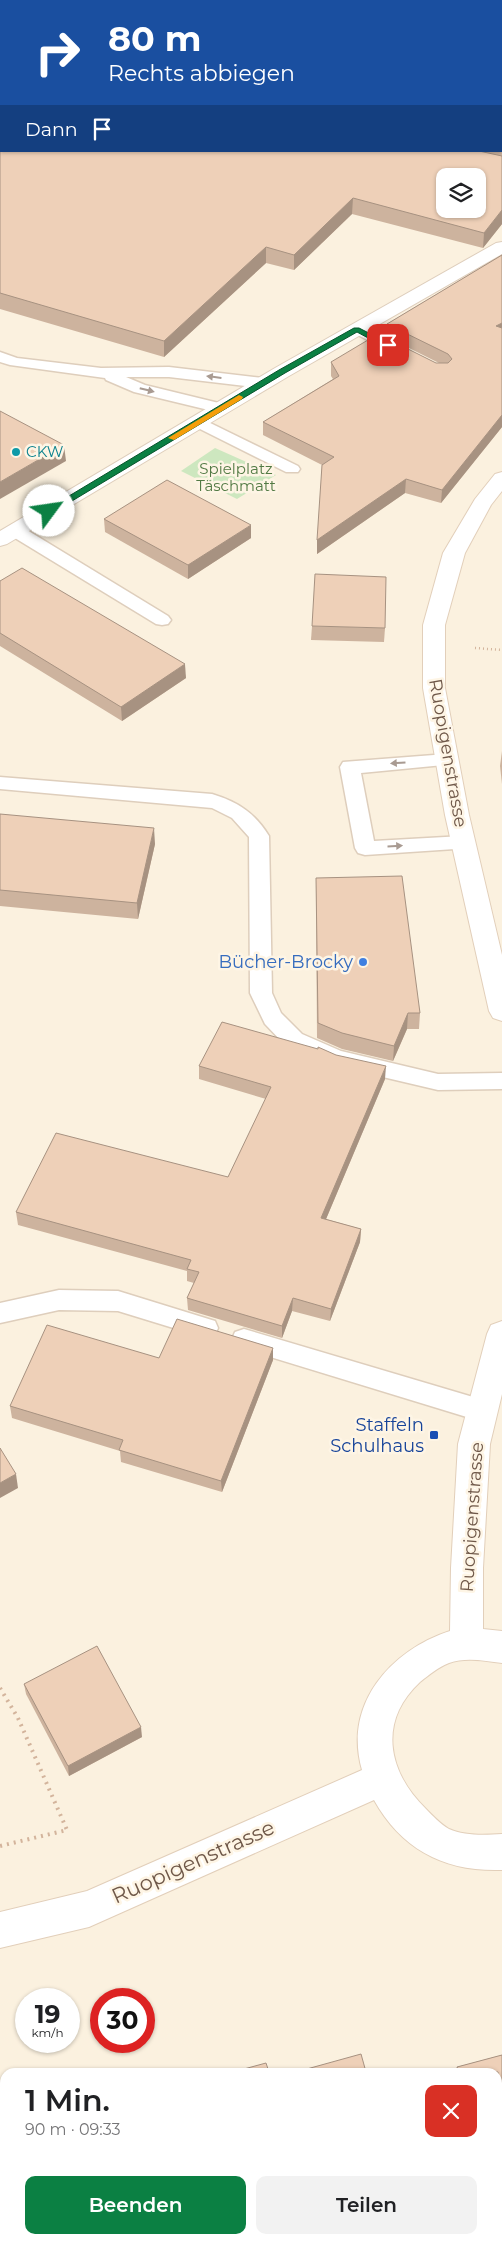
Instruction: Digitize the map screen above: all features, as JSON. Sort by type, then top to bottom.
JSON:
[{"type":"street","points":[[8,536],[263,383],[502,247]]},
{"type":"street","name":"Ruopigenstrasse","points":[[502,478],[482,503],[454,553],[434,626],[434,688],[463,843],[502,1011]]},
{"type":"street","name":"Ruopigenstrasse","points":[[466,1644],[467,1568],[474,1444],[502,1334]]},
{"type":"street","points":[[502,1647],[466,1644],[430,1653],[401,1674],[382,1704],[374,1741],[381,1779],[403,1814],[435,1841],[474,1854],[502,1852]]},
{"type":"street","name":"Ruopigenstrasse","points":[[0,1930],[89,1909],[381,1779]]},
{"type":"lane","points":[[357,329],[414,358]]},
{"type":"lane","points":[[0,370],[7,360],[102,373],[169,372],[263,383]]},
{"type":"lane","points":[[102,373],[140,389],[221,408]]},
{"type":"lane","points":[[198,422],[292,468]]},
{"type":"lane","points":[[8,536],[162,620]]},
{"type":"lane","points":[[447,760],[350,767],[365,848],[463,843]]},
{"type":"lane","points":[[0,783],[228,805],[244,816],[259,836],[261,993],[274,1018],[294,1040],[336,1058],[438,1082],[502,1081]]},
{"type":"lane","points":[[0,1313],[59,1300],[118,1301],[483,1411]]},
{"type":"path","points":[[475,648],[502,650]]},
{"type":"path","points":[[0,1688],[18,1718],[67,1830],[0,1846]]},
{"type":"green space","name":"Spielplatz Täschmatt","points":[[215,448],[276,475],[237,499],[181,471]]},
{"type":"building","points":[[0,152],[484,152],[502,156],[502,210],[484,233],[353,198],[294,255],[266,247],[164,341],[0,293]]},
{"type":"building","points":[[502,255],[502,323],[496,326],[502,328],[502,415],[442,490],[406,479],[317,540],[322,465],[334,457],[263,422],[339,376],[331,362],[378,334],[436,363],[448,363],[452,359],[448,354],[387,324]]},
{"type":"building","points":[[0,411],[64,445],[0,482]]},
{"type":"building","points":[[167,480],[251,525],[188,565],[104,519]]},
{"type":"building","points":[[22,568],[185,664],[121,707],[0,633],[0,581]]},
{"type":"building","points":[[315,574],[386,577],[385,628],[312,626]]},
{"type":"building","points":[[0,814],[154,828],[137,903],[0,890]]},
{"type":"building","name":"Bücher-Brocky","points":[[402,876],[420,1013],[408,1013],[394,1046],[342,1033],[318,1023],[316,878]]},
{"type":"building","points":[[222,1022],[318,1049],[318,1047],[336,1055],[386,1066],[321,1218],[361,1229],[331,1309],[293,1298],[282,1326],[187,1298],[199,1272],[187,1269],[191,1260],[16,1212],[56,1133],[228,1177],[271,1087],[199,1066]]},
{"type":"building","points":[[177,1319],[273,1348],[221,1481],[119,1450],[123,1440],[10,1406],[47,1325],[159,1358]]},
{"type":"building","points":[[0,1448],[16,1474],[0,1483]]},
{"type":"building","points":[[97,1646],[141,1727],[68,1766],[24,1684]]},
{"type":"building","points":[[361,2054],[365,2068],[310,2068]]},
{"type":"building","points":[[502,2055],[502,2068],[457,2067]]},
{"type":"building","points":[[266,2063],[268,2068],[248,2068]]},
{"type":"slow traffic","points":[[172,438],[239,397]]},
{"type":"place","name":"CKW","points":[[16,452]]},
{"type":"place","name":"Bücher-Brocky","points":[[363,962]]},
{"type":"place","name":"Staffeln Schulhaus","points":[[434,1435]]},
{"type":"route","points":[[49,511],[357,329],[388,345]]}]
